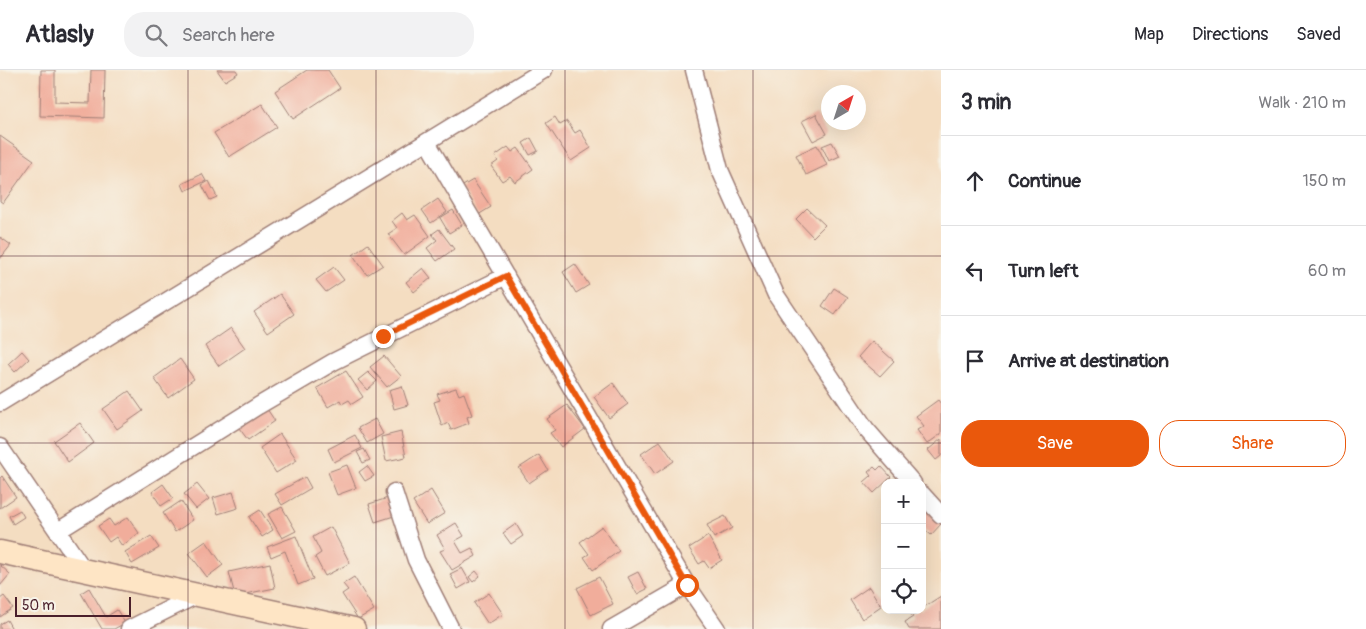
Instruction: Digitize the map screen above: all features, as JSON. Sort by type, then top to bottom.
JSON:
[{"type":"main road","points":[[0,552],[354,629]]},
{"type":"street","points":[[0,403],[544,70]]},
{"type":"street","points":[[694,70],[720,170],[776,295],[866,429],[910,479]]},
{"type":"street","points":[[427,142],[687,585],[717,629]]},
{"type":"street","points":[[58,531],[258,406],[325,367],[383,336],[506,276]]},
{"type":"street","points":[[0,447],[84,570]]},
{"type":"street","points":[[394,492],[416,560],[452,629]]},
{"type":"street","points":[[926,498],[941,515]]},
{"type":"street","points":[[612,629],[687,585]]},
{"type":"street","points":[[129,629],[197,595]]},
{"type":"building","points":[[41,70],[55,70],[55,102],[90,103],[91,70],[105,70],[104,118],[40,116]]},
{"type":"building","points":[[217,70],[236,70],[238,73],[225,81]]},
{"type":"building","points":[[307,70],[328,70],[340,88],[293,119],[275,91]]},
{"type":"building","points":[[262,104],[277,127],[229,157],[214,133]]},
{"type":"building","points":[[816,114],[821,123],[821,130],[825,130],[827,134],[813,141],[802,121]]},
{"type":"building","points":[[555,117],[560,125],[567,121],[575,133],[580,130],[591,148],[571,161],[546,123]]},
{"type":"building","points":[[0,136],[34,160],[3,203],[0,201]]},
{"type":"building","points":[[531,138],[538,151],[530,155],[523,143]]},
{"type":"building","points":[[832,142],[840,156],[829,161],[822,146]]},
{"type":"building","points":[[817,145],[827,165],[806,175],[796,155]]},
{"type":"building","points":[[508,147],[512,152],[518,148],[533,169],[515,182],[510,176],[502,181],[491,166],[498,161],[495,156]]},
{"type":"building","points":[[202,174],[206,181],[185,191],[182,184]]},
{"type":"building","points":[[473,180],[491,207],[478,215],[461,187]]},
{"type":"building","points":[[209,181],[217,197],[210,200],[202,185]]},
{"type":"building","points":[[438,199],[447,212],[431,223],[422,210]]},
{"type":"building","points":[[807,208],[825,225],[813,237],[796,219]]},
{"type":"building","points":[[453,210],[462,225],[449,233],[440,218]]},
{"type":"building","points":[[402,213],[407,220],[415,215],[430,236],[404,255],[388,234],[397,228],[392,221]]},
{"type":"building","points":[[439,229],[454,249],[437,261],[427,248],[437,240],[432,234]]},
{"type":"building","points":[[0,237],[11,245],[0,259]]},
{"type":"building","points":[[368,244],[383,265],[367,275],[353,255]]},
{"type":"building","points":[[575,264],[589,285],[576,293],[563,272]]},
{"type":"building","points":[[334,267],[344,280],[326,292],[316,280]]},
{"type":"building","points":[[423,268],[431,278],[414,292],[406,282]]},
{"type":"building","points":[[834,288],[848,297],[835,315],[822,306]]},
{"type":"building","points":[[280,294],[294,314],[268,332],[254,312]]},
{"type":"building","points":[[231,328],[245,348],[219,366],[205,346]]},
{"type":"building","points":[[872,341],[894,361],[880,376],[858,357]]},
{"type":"building","points":[[22,351],[29,359],[15,372],[8,364]]},
{"type":"building","points":[[384,356],[401,376],[387,387],[370,367]]},
{"type":"building","points":[[180,359],[194,379],[168,398],[154,378]]},
{"type":"building","points":[[346,371],[363,397],[352,404],[349,400],[342,404],[340,400],[328,407],[317,388]]},
{"type":"building","points":[[368,372],[377,381],[367,390],[358,380]]},
{"type":"building","points":[[613,383],[628,404],[609,418],[594,397]]},
{"type":"building","points":[[402,386],[408,405],[394,409],[389,390]]},
{"type":"building","points":[[456,388],[459,395],[464,393],[472,415],[467,417],[469,423],[451,430],[448,423],[442,426],[434,402],[440,400],[437,394]]},
{"type":"building","points":[[129,391],[143,411],[117,429],[103,409]]},
{"type":"building","points":[[938,400],[941,404],[941,434],[927,444],[917,430],[924,426],[916,416]]},
{"type":"building","points":[[567,405],[585,429],[561,447],[550,433],[555,430],[547,419]]},
{"type":"building","points":[[267,409],[275,421],[248,440],[239,428]]},
{"type":"building","points":[[375,419],[383,434],[367,443],[358,428]]},
{"type":"building","points":[[80,423],[94,443],[68,462],[54,441]]},
{"type":"building","points":[[401,432],[406,457],[386,461],[381,437]]},
{"type":"building","points":[[280,434],[297,460],[276,473],[260,448]]},
{"type":"building","points":[[355,435],[362,448],[334,462],[328,449]]},
{"type":"building","points":[[941,439],[941,456],[936,460],[928,450]]},
{"type":"building","points":[[660,441],[674,461],[655,474],[641,454]]},
{"type":"building","points":[[364,449],[370,460],[363,463],[357,452]]},
{"type":"building","points":[[539,455],[548,470],[529,483],[519,468]]},
{"type":"building","points":[[347,465],[356,488],[337,495],[328,472]]},
{"type":"building","points":[[367,466],[374,476],[365,481],[359,472]]},
{"type":"building","points":[[881,466],[891,477],[889,479],[881,479],[881,486],[874,493],[864,482],[871,476],[868,472],[874,467],[877,470]]},
{"type":"building","points":[[2,476],[16,497],[0,508],[0,478]]},
{"type":"building","points":[[305,477],[311,488],[282,505],[275,494]]},
{"type":"building","points":[[163,484],[173,498],[161,506],[152,492]]},
{"type":"building","points":[[197,484],[209,499],[196,509],[184,494]]},
{"type":"building","points":[[431,490],[445,513],[427,524],[413,502]]},
{"type":"building","points":[[233,492],[238,508],[218,514],[213,498]]},
{"type":"building","points":[[388,498],[394,516],[375,522],[369,504]]},
{"type":"building","points":[[181,501],[193,520],[175,532],[163,513]]},
{"type":"building","points":[[282,507],[296,531],[282,538],[268,514]]},
{"type":"building","points":[[926,507],[941,520],[941,524],[931,535],[926,531]]},
{"type":"building","points":[[20,510],[24,517],[13,524],[9,516]]},
{"type":"building","points":[[260,510],[273,530],[262,537],[249,517]]},
{"type":"building","points":[[725,516],[732,528],[714,538],[707,525]]},
{"type":"building","points":[[128,517],[139,533],[122,546],[116,537],[109,542],[98,526],[109,519],[114,526]]},
{"type":"building","points":[[456,523],[464,536],[455,541],[462,553],[472,548],[476,556],[452,570],[440,551],[445,549],[437,535]]},
{"type":"building","points":[[516,524],[523,536],[511,544],[503,533]]},
{"type":"building","points":[[602,526],[619,551],[593,570],[584,557],[589,554],[580,542]]},
{"type":"building","points":[[331,527],[350,563],[325,576],[315,557],[321,553],[313,537]]},
{"type":"building","points":[[151,536],[159,548],[132,564],[125,552]]},
{"type":"building","points":[[296,536],[313,579],[298,585],[285,551],[271,557],[267,547]]},
{"type":"building","points":[[708,536],[722,560],[709,568],[704,561],[699,564],[689,548]]},
{"type":"building","points":[[206,541],[223,565],[207,577],[189,553]]},
{"type":"building","points":[[270,563],[275,588],[235,596],[229,572]]},
{"type":"building","points":[[0,565],[10,574],[0,586]]},
{"type":"building","points":[[462,568],[470,582],[458,589],[450,574]]},
{"type":"building","points":[[476,571],[480,576],[473,582],[469,577]]},
{"type":"building","points":[[638,572],[647,589],[637,594],[628,577]]},
{"type":"building","points":[[354,577],[374,610],[358,619],[342,594],[348,590],[343,584]]},
{"type":"building","points":[[599,577],[613,604],[591,615],[577,588]]},
{"type":"building","points":[[869,587],[881,606],[862,619],[850,600]]},
{"type":"building","points":[[89,588],[106,617],[117,610],[125,623],[114,629],[102,629],[81,593]]},
{"type":"building","points":[[489,593],[503,614],[488,624],[474,603]]},
{"type":"building","points":[[4,596],[13,608],[0,617],[0,599]]},
{"type":"building","points":[[941,596],[941,629],[909,629],[905,622],[913,617],[911,614],[926,614],[926,605]]},
{"type":"building","points":[[7,620],[12,629],[0,629],[0,624]]},
{"type":"route","points":[[383,336],[506,276],[687,585]]}]
